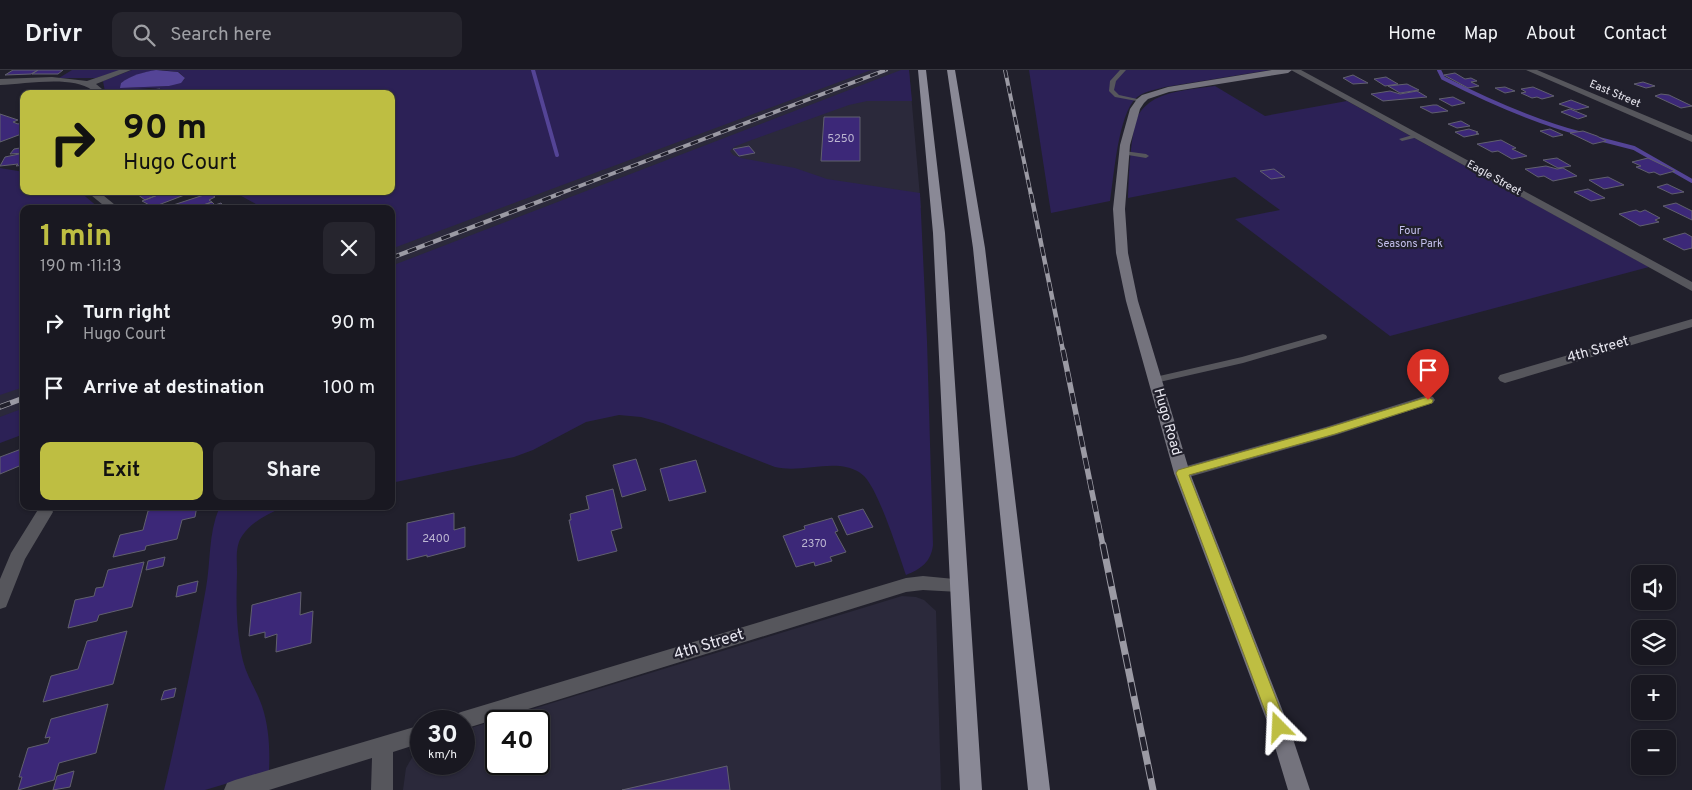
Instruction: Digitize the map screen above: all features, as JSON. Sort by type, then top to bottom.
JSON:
[{"type":"main road","points":[[922,70],[942,287],[971,790]]},
{"type":"main road","points":[[951,70],[979,248],[1039,790]]},
{"type":"street","points":[[0,82],[66,80],[89,83],[127,70]]},
{"type":"street","points":[[1140,101],[1145,97],[1168,90],[1288,70]]},
{"type":"street","name":"Eagle Street","points":[[1295,70],[1692,287]]},
{"type":"street","name":"East Street","points":[[1530,70],[1692,139]]},
{"type":"street","points":[[89,83],[96,90]]},
{"type":"street","name":"Hugo Road","points":[[1140,101],[1135,109],[1124,153],[1120,210],[1122,252],[1132,301],[1182,473],[1279,727],[1299,790]]},
{"type":"street","points":[[96,195],[110,205]]},
{"type":"street","name":"4th Street","points":[[1505,378],[1692,323]]},
{"type":"street","points":[[1182,473],[1331,431],[1428,400]]},
{"type":"street","points":[[0,602],[17,558],[45,512]]},
{"type":"street","name":"4th Street","points":[[475,717],[906,585],[923,583],[959,585]]},
{"type":"street","points":[[235,790],[410,737]]},
{"type":"street","points":[[382,790],[383,746]]},
{"type":"lane","points":[[1123,70],[1113,81],[1111,90],[1117,96],[1140,101]]},
{"type":"lane","points":[[1402,138],[1416,136]]},
{"type":"lane","points":[[1124,153],[1146,156]]},
{"type":"lane","points":[[1155,380],[1234,362],[1323,336]]},
{"type":"shaded area","points":[[156,70],[178,72],[185,78],[181,83],[169,86],[120,88],[121,83],[129,78]]},
{"type":"shaded area","points":[[866,70],[909,70],[921,208],[395,269],[395,247]]},
{"type":"shaded area","points":[[20,386],[20,412],[0,420],[0,394]]},
{"type":"shaded area","points":[[902,596],[916,597],[924,600],[936,611],[941,790],[403,790],[406,768],[410,761],[410,775],[475,775],[475,727],[485,724],[485,775],[550,775],[550,710],[529,710]]},
{"type":"green space","points":[[72,70],[122,70],[96,78],[59,78]]},
{"type":"green space","points":[[132,70],[160,70],[145,72],[130,78],[121,83],[121,88],[169,86],[185,78],[179,72],[162,70],[871,70],[395,248],[395,205],[258,205],[239,195],[395,195],[395,90],[164,90],[149,88],[105,90],[103,81]]},
{"type":"green space","points":[[901,70],[909,70],[912,101],[867,101],[849,105],[749,141],[734,147],[730,151],[733,155],[741,158],[795,168],[827,179],[920,193],[927,341],[933,545],[928,560],[921,567],[906,575],[876,495],[864,476],[856,470],[840,466],[791,469],[775,467],[663,423],[641,417],[619,415],[586,422],[533,450],[514,457],[395,482],[395,264]]},
{"type":"green space","points":[[1029,70],[1270,70],[1165,87],[1139,96],[1130,106],[1121,131],[1110,201],[1051,213]]},
{"type":"green space","name":"Four Seasons Park","points":[[1215,86],[1265,116],[1347,101],[1649,267],[1390,336],[1235,219],[1280,210],[1235,177],[1128,198],[1130,158],[1138,115],[1155,99],[1184,90]]},
{"type":"green space","points":[[0,168],[20,171],[20,195],[84,195],[95,205],[20,205],[20,388],[0,395]]},
{"type":"green space","points":[[20,410],[20,436],[0,443],[0,417]]},
{"type":"green space","points":[[218,510],[278,510],[256,522],[246,531],[238,544],[237,554],[239,639],[245,667],[260,700],[268,730],[269,771],[205,790],[164,790],[192,664],[208,578],[213,526]]},
{"type":"building","points":[[13,70],[38,70],[31,74],[5,75]]},
{"type":"building","points":[[38,70],[63,70],[58,74],[32,74]]},
{"type":"building","points":[[1455,73],[1465,79],[1471,78],[1477,81],[1471,82],[1479,86],[1468,88],[1444,75]]},
{"type":"building","points":[[1353,75],[1368,83],[1353,84],[1343,78]]},
{"type":"building","points":[[1386,77],[1398,84],[1385,86],[1374,79]]},
{"type":"building","points":[[1643,82],[1655,86],[1646,88],[1634,84]]},
{"type":"building","points":[[1407,84],[1419,90],[1400,93],[1388,86]]},
{"type":"building","points":[[1505,87],[1515,91],[1505,93],[1495,88]]},
{"type":"building","points":[[1533,87],[1554,96],[1542,99],[1532,98],[1521,93],[1526,92],[1521,89]]},
{"type":"building","points":[[1390,91],[1400,94],[1417,91],[1427,97],[1383,101],[1371,94]]},
{"type":"building","points":[[1661,94],[1669,95],[1692,106],[1681,108],[1655,96]]},
{"type":"building","points":[[1453,97],[1465,103],[1452,106],[1439,99]]},
{"type":"building","points":[[1571,100],[1589,107],[1576,110],[1559,104]]},
{"type":"building","points":[[1433,105],[1448,111],[1432,113],[1420,107]]},
{"type":"building","points":[[1570,109],[1587,116],[1578,119],[1561,112]]},
{"type":"building","points":[[0,114],[18,120],[13,122],[20,123],[20,134],[0,142]]},
{"type":"building","points":[[824,117],[860,117],[860,161],[821,161]]},
{"type":"building","points":[[1461,121],[1470,126],[1457,128],[1448,124]]},
{"type":"building","points":[[1469,129],[1479,134],[1464,137],[1455,132]]},
{"type":"building","points":[[1550,129],[1563,135],[1553,137],[1540,131]]},
{"type":"building","points":[[1583,131],[1606,141],[1593,144],[1570,133]]},
{"type":"building","points":[[1501,140],[1516,148],[1512,149],[1527,156],[1512,159],[1498,151],[1492,152],[1477,144]]},
{"type":"building","points":[[749,146],[755,153],[739,156],[733,149]]},
{"type":"building","points":[[20,148],[20,153],[10,154],[14,149]]},
{"type":"building","points":[[20,154],[20,166],[16,166],[18,164],[0,166],[5,157]]},
{"type":"building","points":[[1557,158],[1571,166],[1558,168],[1543,160]]},
{"type":"building","points":[[1648,158],[1675,171],[1660,175],[1654,172],[1649,173],[1636,167],[1641,166],[1632,162]]},
{"type":"building","points":[[1546,166],[1557,169],[1563,168],[1577,176],[1553,181],[1544,176],[1538,177],[1525,169]]},
{"type":"building","points":[[1274,169],[1285,177],[1271,179],[1260,171]]},
{"type":"building","points":[[1608,177],[1624,185],[1604,189],[1589,180]]},
{"type":"building","points":[[1667,184],[1684,192],[1672,194],[1657,187]]},
{"type":"building","points":[[1588,189],[1605,198],[1591,201],[1574,192]]},
{"type":"building","points":[[138,195],[158,195],[145,200]]},
{"type":"building","points":[[158,195],[184,195],[158,205],[149,205],[142,201]]},
{"type":"building","points":[[204,195],[212,195],[215,197],[209,200],[212,202],[203,205],[173,205]]},
{"type":"building","points":[[212,202],[215,205],[203,205]]},
{"type":"building","points":[[1676,203],[1692,211],[1692,220],[1663,206]]},
{"type":"building","points":[[1636,210],[1640,212],[1645,210],[1660,218],[1655,220],[1659,222],[1640,226],[1619,214]]},
{"type":"building","points":[[1685,233],[1692,237],[1692,248],[1684,250],[1663,239]]},
{"type":"building","points":[[20,450],[20,466],[0,474],[0,457]]},
{"type":"building","points":[[636,459],[646,490],[622,497],[613,465]]},
{"type":"building","points":[[696,460],[706,492],[669,501],[660,469]]},
{"type":"building","points":[[613,489],[622,528],[611,531],[617,551],[578,561],[569,520],[571,520],[570,514],[589,509],[586,496]]},
{"type":"building","points":[[863,509],[873,527],[847,535],[838,516]]},
{"type":"building","points":[[196,510],[195,517],[182,520],[177,539],[146,546],[145,550],[113,557],[120,535],[143,530],[148,511]]},
{"type":"building","points":[[454,513],[454,530],[465,527],[465,547],[407,560],[407,523]]},
{"type":"building","points":[[832,518],[838,531],[835,532],[846,552],[830,557],[832,561],[815,566],[814,562],[796,567],[783,536],[805,529],[804,526]]},
{"type":"building","points":[[165,557],[163,566],[146,570],[148,561]]},
{"type":"building","points":[[144,562],[132,607],[99,615],[97,621],[68,628],[75,600],[94,596],[96,588],[103,587],[108,570]]},
{"type":"building","points":[[198,581],[196,592],[176,597],[178,586]]},
{"type":"building","points":[[301,592],[300,615],[313,611],[311,643],[276,652],[277,634],[265,638],[265,632],[249,636],[252,605]]},
{"type":"building","points":[[127,631],[113,684],[43,702],[51,676],[78,669],[87,641]]},
{"type":"building","points":[[176,688],[174,697],[161,700],[164,691]]},
{"type":"building","points":[[108,704],[96,753],[59,763],[54,780],[18,790],[22,777],[19,777],[28,748],[48,743],[50,737],[45,738],[51,719]]},
{"type":"building","points":[[727,766],[730,790],[622,790]]},
{"type":"building","points":[[74,771],[70,787],[53,790],[57,776]]},
{"type":"waterway","points":[[533,70],[557,155]]},
{"type":"waterway","points":[[1439,70],[1443,78],[1494,102],[1528,117],[1582,134]]},
{"type":"waterway","points":[[1599,139],[1634,148],[1692,181]]},
{"type":"railway","points":[[556,195],[886,70]]},
{"type":"railway","points":[[1005,70],[1031,195]]},
{"type":"railway","points":[[395,256],[559,194]]},
{"type":"railway","points":[[1031,194],[1063,351]]},
{"type":"railway","points":[[1063,350],[1103,546]]},
{"type":"railway","points":[[0,407],[20,400]]},
{"type":"railway","points":[[1103,545],[1153,790]]},
{"type":"route","points":[[1279,727],[1182,473],[1331,431],[1428,400]]}]
